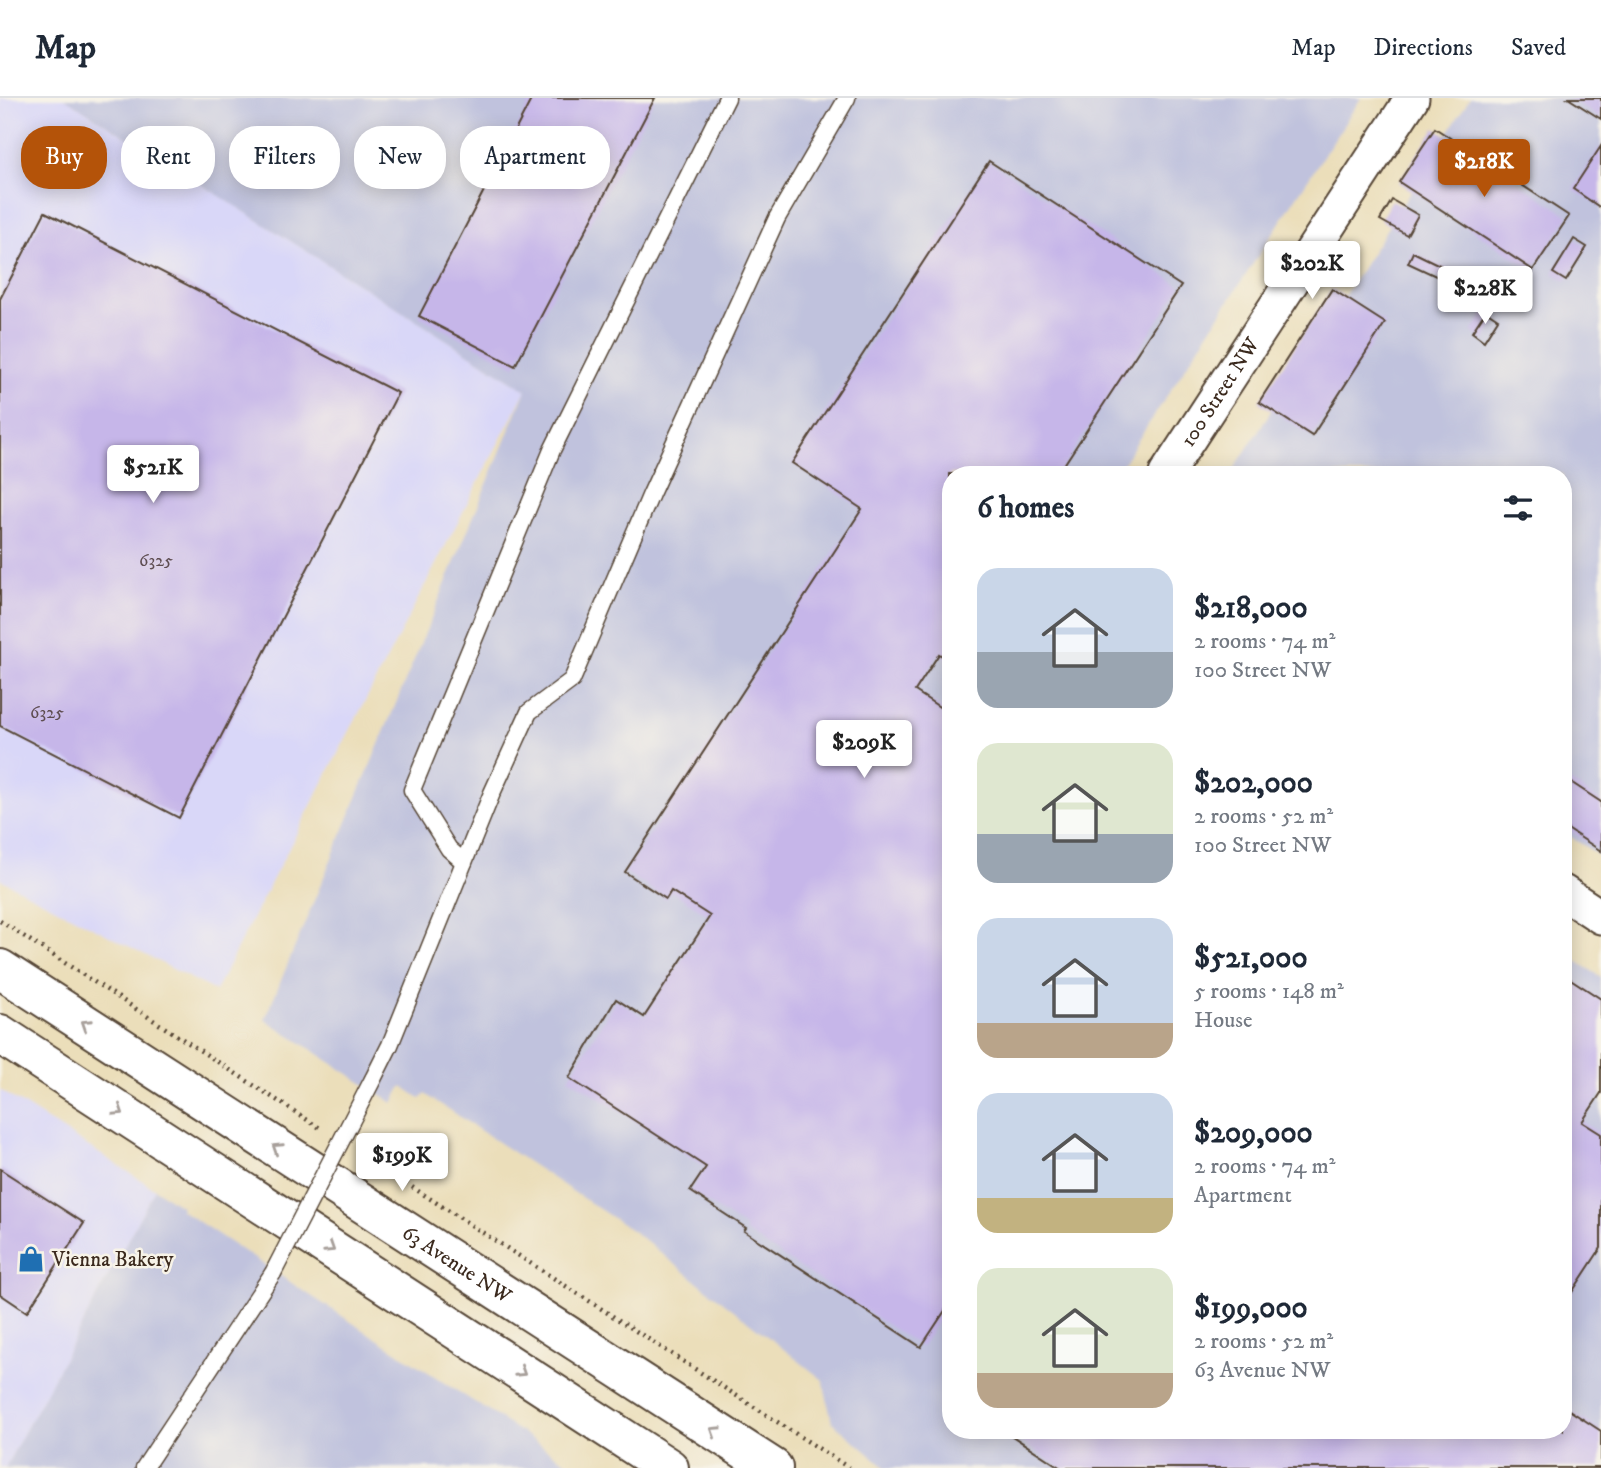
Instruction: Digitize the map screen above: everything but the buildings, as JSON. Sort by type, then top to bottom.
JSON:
[{"type":"main road","name":"63 Avenue NW","points":[[0,969],[772,1468]]},
{"type":"main road","points":[[0,1034],[668,1468]]},
{"type":"street","name":"100 Street NW","points":[[1171,466],[1412,98]]},
{"type":"street","points":[[1572,898],[1601,917]]},
{"type":"lane","points":[[464,862],[449,849],[412,790],[552,450],[727,98]]},
{"type":"lane","points":[[144,1468],[272,1273],[373,1079],[390,1045],[492,793],[529,712],[572,680],[651,494],[777,218],[847,98]]},
{"type":"path","points":[[0,921],[326,1132]]},
{"type":"path","points":[[349,1147],[849,1468]]},
{"type":"shaded area","points":[[0,98],[65,98],[121,133],[121,189],[209,189],[526,390],[215,991],[0,879]]},
{"type":"shaded area","points":[[65,98],[1361,98],[1121,466],[942,466],[942,1439],[1572,1439],[1572,958],[1601,977],[1601,1468],[886,1468],[832,1422],[823,1380],[634,1232],[425,1094],[421,1099],[402,1086],[393,1103],[265,1019],[526,390],[209,189],[215,189],[215,126],[121,126],[121,133]]},
{"type":"shaded area","points":[[1470,98],[1601,98],[1601,857],[1572,838],[1572,466],[1236,466]]},
{"type":"shaded area","points":[[0,1090],[155,1189],[5,1468],[0,1468]]},
{"type":"shaded area","points":[[155,1189],[182,1207],[181,1210],[576,1468],[5,1468]]},
{"type":"place","name":"Vienna Bakery","points":[[31,1259]]}]
